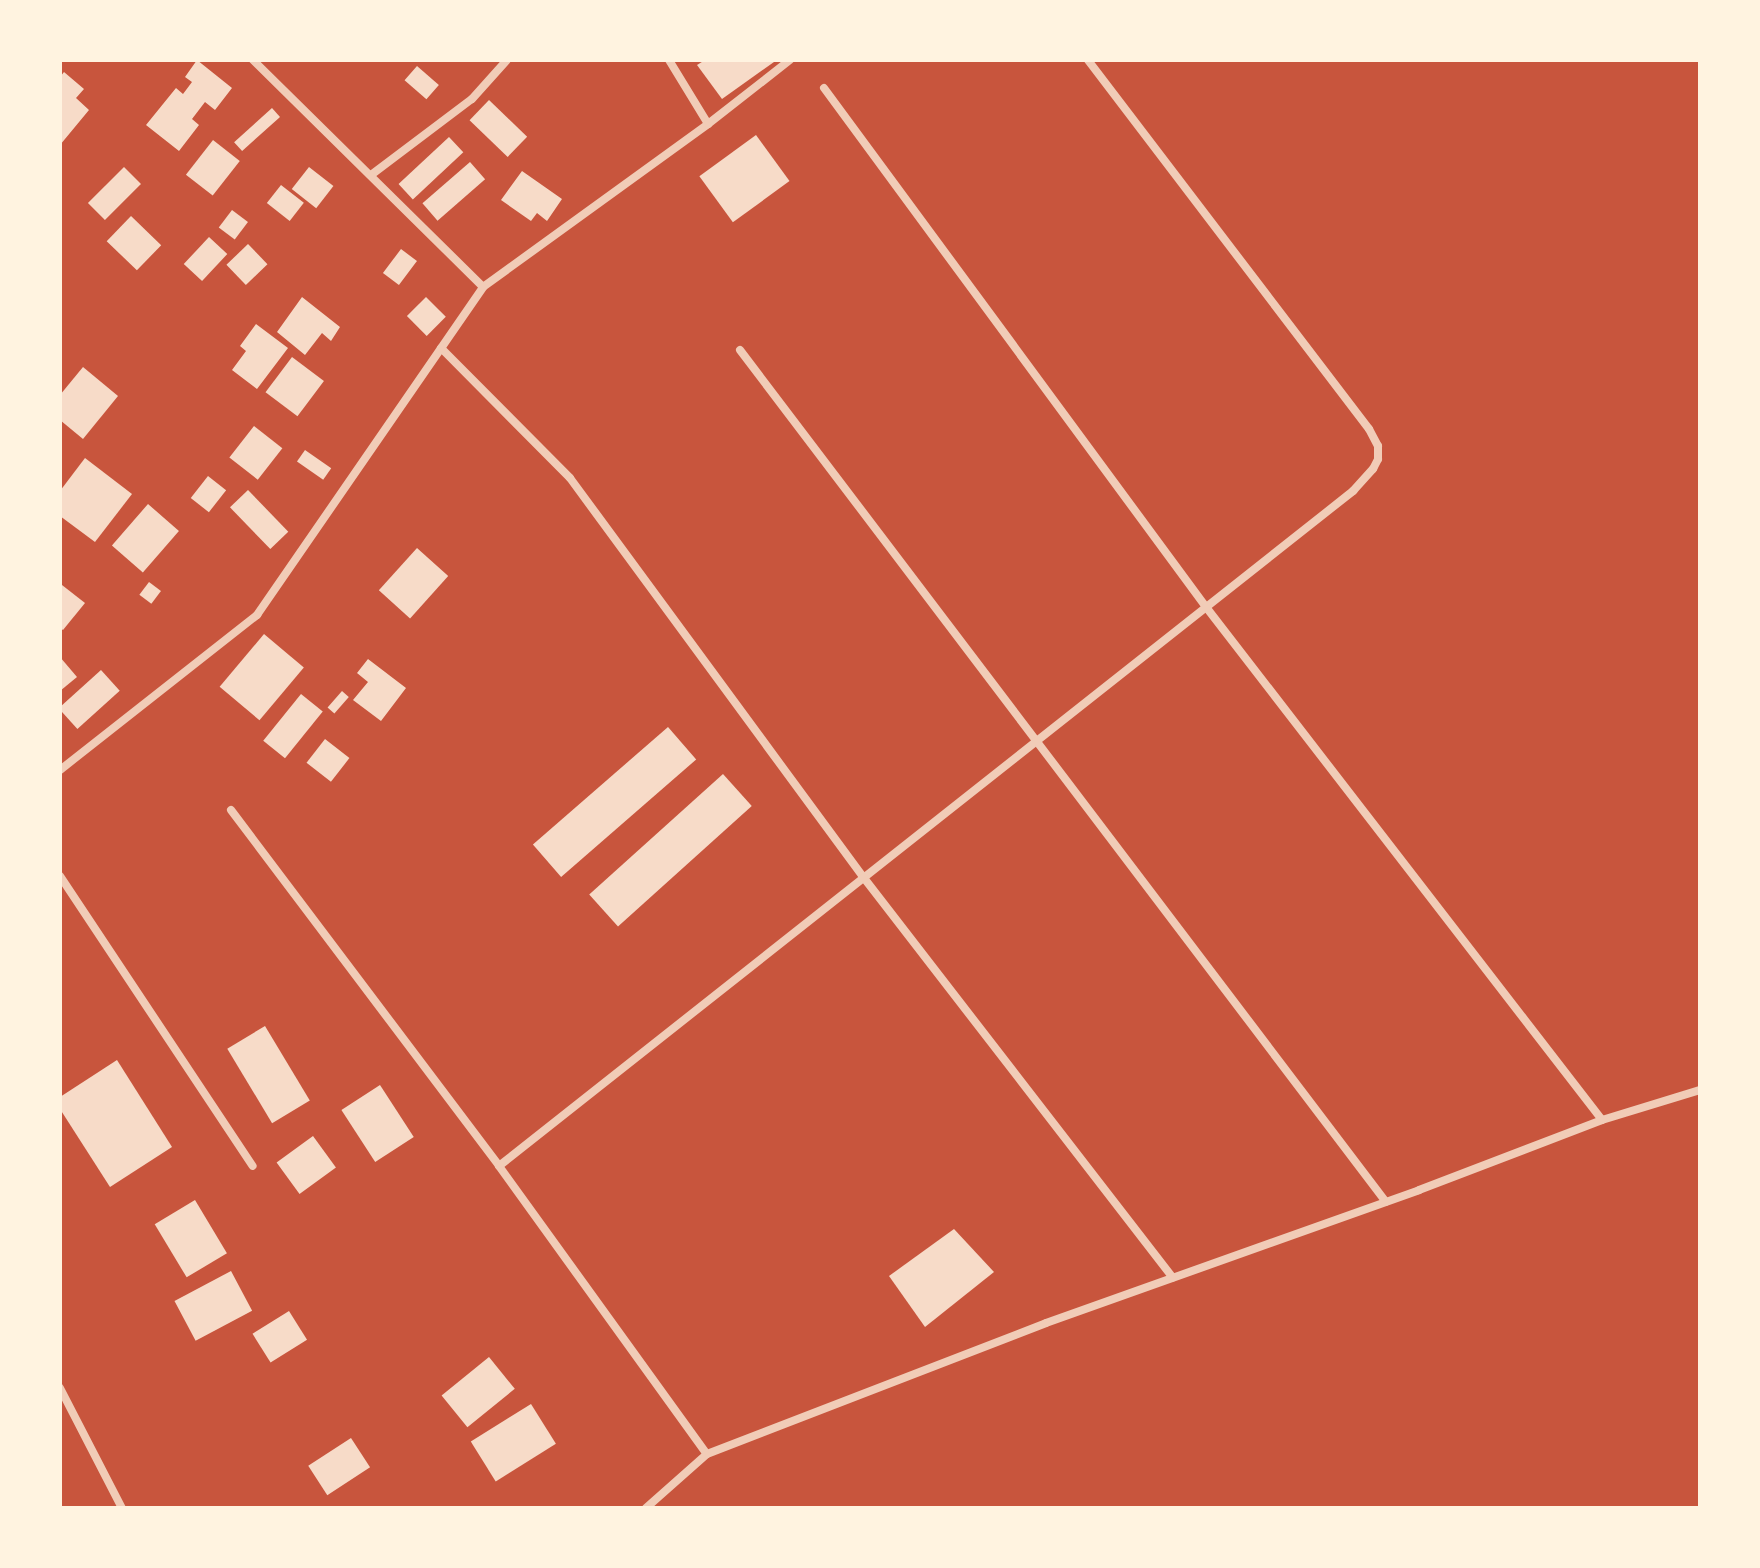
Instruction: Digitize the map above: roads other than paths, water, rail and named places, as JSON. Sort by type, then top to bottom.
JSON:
[{"type":"street","points":[[253,60],[483,287]]},
{"type":"street","points":[[371,175],[472,99],[507,60]]},
{"type":"street","points":[[669,60],[708,124]]},
{"type":"street","points":[[62,765],[257,615],[483,287],[708,124],[790,60]]},
{"type":"street","points":[[499,1166],[1353,491],[1373,469],[1378,459],[1378,446],[1369,429],[1088,60]]},
{"type":"street","points":[[824,88],[1206,607],[1602,1120]]},
{"type":"street","points":[[441,348],[570,478],[864,878],[1173,1278]]},
{"type":"street","points":[[740,350],[1386,1202]]},
{"type":"street","points":[[231,810],[499,1166],[707,1454]]},
{"type":"street","points":[[60,876],[253,1166]]},
{"type":"street","points":[[646,1508],[707,1454],[1602,1120],[1700,1090]]},
{"type":"street","points":[[60,1388],[122,1508]]}]
